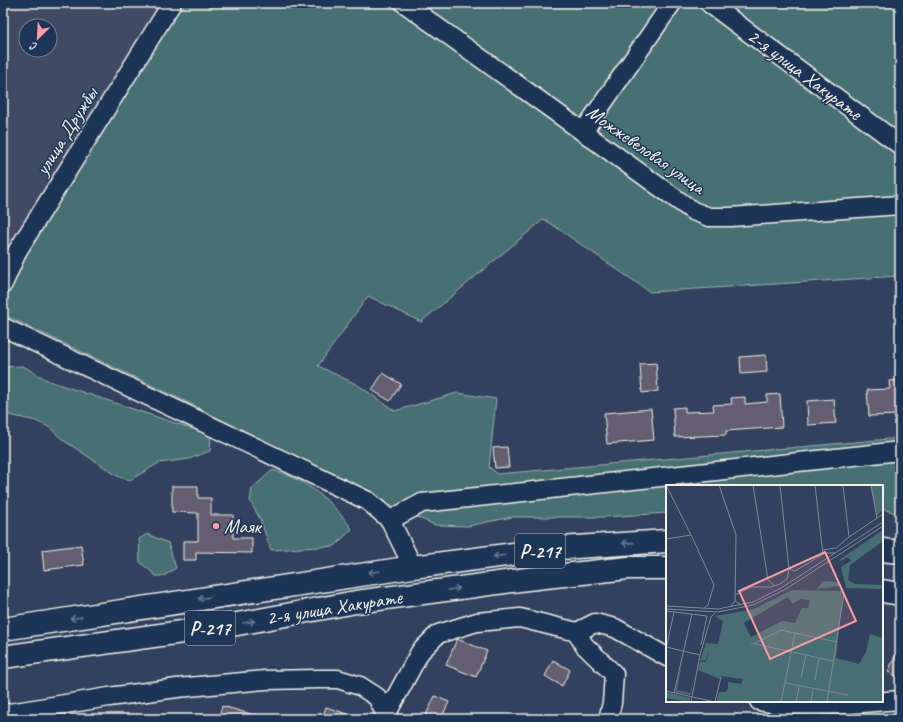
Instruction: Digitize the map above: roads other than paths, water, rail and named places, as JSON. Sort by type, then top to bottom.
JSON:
[{"type":"main road","name":"2-я улица Хакурате","points":[[3,629],[413,566],[561,548],[666,541]]},
{"type":"main road","points":[[883,545],[900,545]]},
{"type":"main road","points":[[883,550],[900,552]]},
{"type":"main road","name":"2-я улица Хакурате","points":[[3,657],[232,625],[356,602],[628,568],[666,568]]},
{"type":"main road","points":[[579,574],[666,575]]},
{"type":"main road","points":[[883,578],[900,580]]},
{"type":"main road","points":[[883,592],[900,594]]},
{"type":"street","name":"улица Дружбы","points":[[3,284],[18,250],[172,3]]},
{"type":"street","name":"Можжевеловая улица","points":[[404,3],[693,211],[709,217],[900,205]]},
{"type":"street","points":[[583,132],[672,3]]},
{"type":"street","name":"2-я улица Хакурате","points":[[709,3],[900,145]]},
{"type":"street","points":[[3,327],[368,501],[390,520],[413,566]]},
{"type":"street","points":[[390,520],[422,503],[900,451]]},
{"type":"street","points":[[385,717],[420,652],[438,634],[477,622],[520,618],[577,632],[595,623],[615,628],[666,656]]},
{"type":"street","points":[[577,632],[584,645],[614,674],[612,703],[608,719]]},
{"type":"street","points":[[3,666],[145,640],[151,636]]},
{"type":"street","points":[[13,714],[177,688],[265,680],[338,679],[360,686],[377,697],[385,717]]},
{"type":"street","points":[[883,701],[900,700]]},
{"type":"street","points":[[763,702],[784,706],[812,706],[871,702]]},
{"type":"place","name":"Маяк","points":[[216,526]]}]
